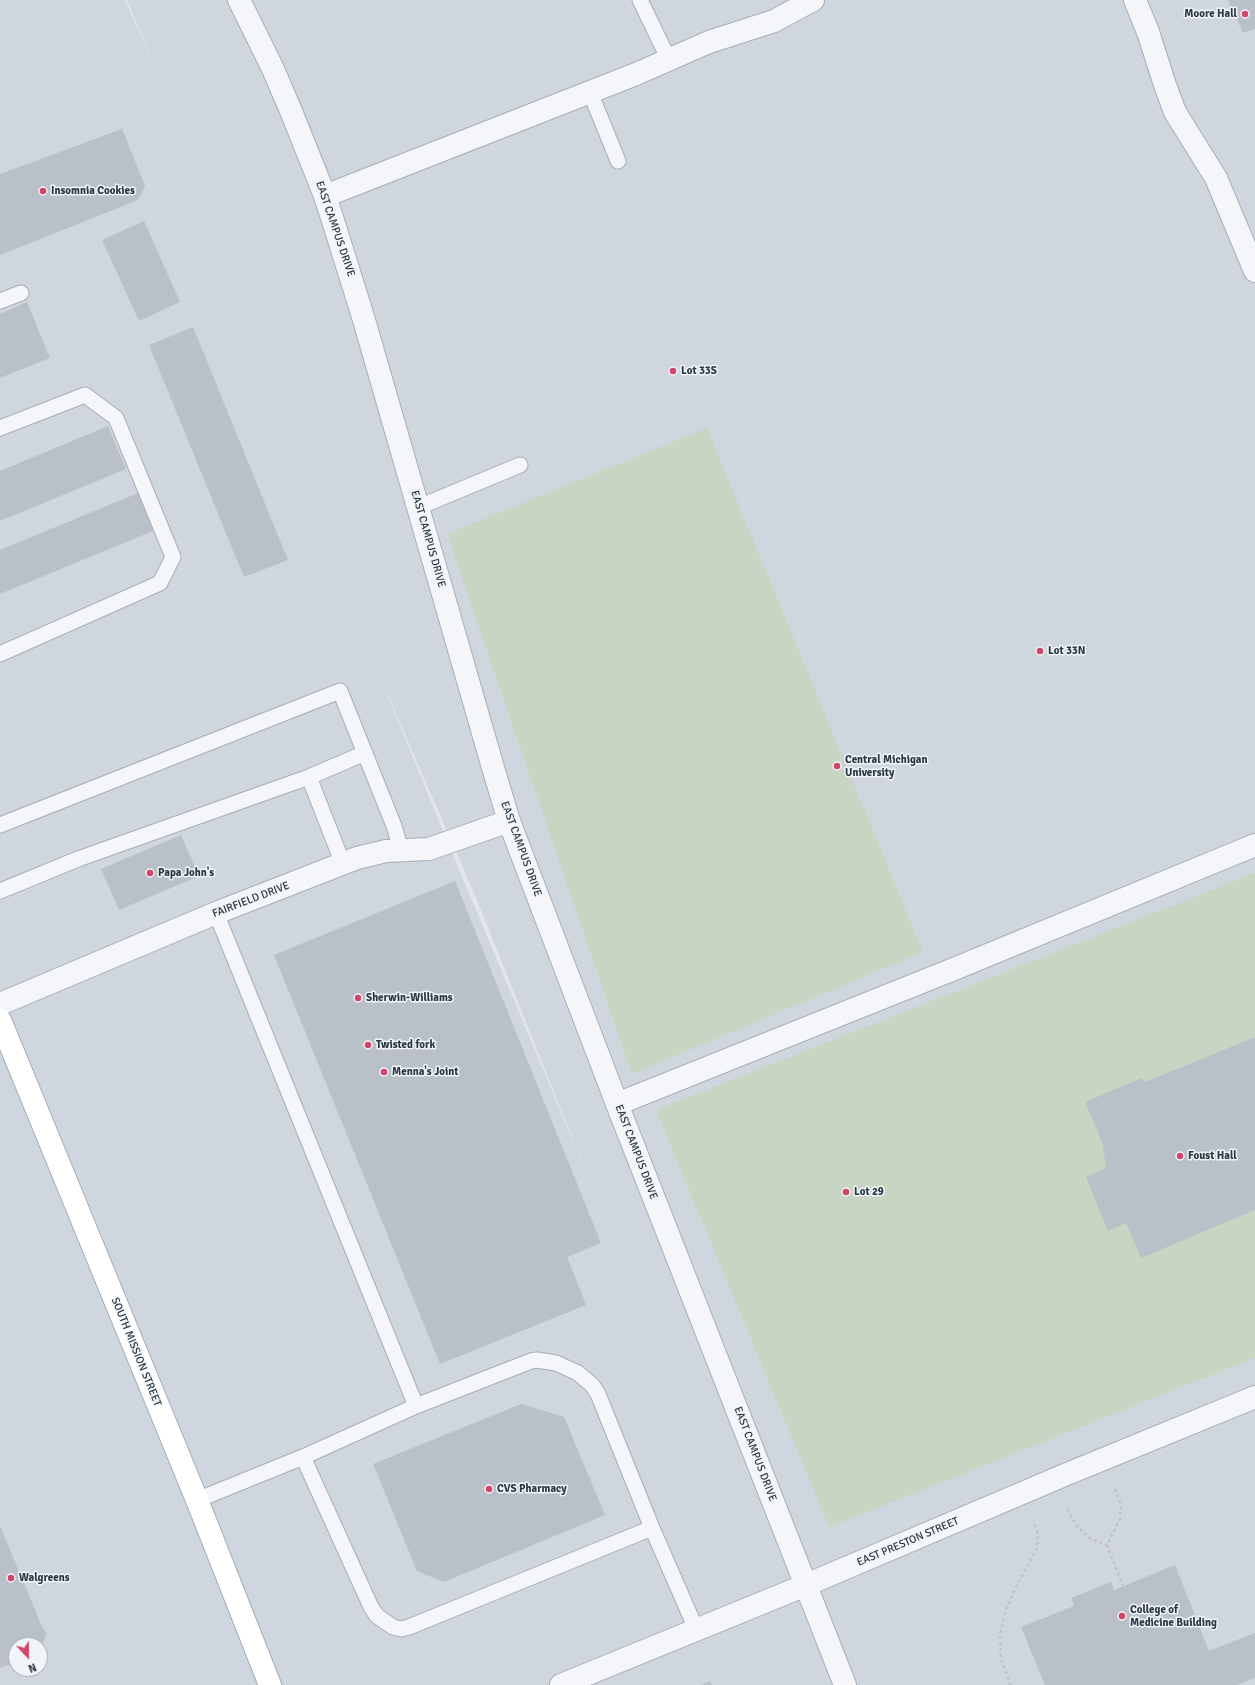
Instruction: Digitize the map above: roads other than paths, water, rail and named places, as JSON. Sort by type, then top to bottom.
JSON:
[{"type":"main road","name":"SOUTH MISSION STREET","points":[[0,1020],[197,1500],[270,1685]]},
{"type":"street","name":"EAST CAMPUS DRIVE","points":[[239,0],[276,76],[325,196],[364,320],[509,821],[617,1104],[845,1685]]},
{"type":"street","points":[[325,196],[652,68],[709,42],[774,21],[813,0]]},
{"type":"street","points":[[1135,0],[1148,32],[1175,112],[1216,178],[1255,271]]},
{"type":"street","name":"FAIRFIELD DRIVE","points":[[0,1004],[216,913],[343,864],[372,854],[401,850],[429,849],[509,821]]},
{"type":"street","points":[[617,1104],[968,963],[1255,845]]},
{"type":"street","name":"EAST PRESTON STREET","points":[[561,1685],[806,1585],[1067,1474],[1255,1397]]},
{"type":"lane","points":[[640,0],[669,60]]},
{"type":"lane","points":[[590,92],[618,161]]},
{"type":"lane","points":[[0,301],[21,293]]},
{"type":"lane","points":[[0,428],[85,395],[116,418],[173,557],[160,583],[0,654]]},
{"type":"lane","points":[[419,507],[520,465]]},
{"type":"lane","points":[[0,825],[340,690],[394,826],[401,850]]},
{"type":"lane","points":[[0,891],[78,859],[309,777],[365,753]]},
{"type":"lane","points":[[309,777],[343,864]]},
{"type":"lane","points":[[216,913],[416,1406]]},
{"type":"lane","points":[[197,1500],[304,1457],[416,1406],[531,1361],[545,1361],[569,1368],[587,1379],[598,1394],[652,1528],[696,1629]]},
{"type":"lane","points":[[304,1457],[371,1607],[377,1616],[393,1627],[409,1627],[652,1528]]},
{"type":"place","name":"Moore Hall","points":[[1245,14]]},
{"type":"place","name":"Insomnia Cookies","points":[[43,191]]},
{"type":"place","name":"Lot 33S","points":[[673,371]]},
{"type":"place","name":"Lot 33N","points":[[1040,651]]},
{"type":"place","name":"Central Michigan University","points":[[837,766]]},
{"type":"place","name":"Papa John's","points":[[150,873]]},
{"type":"place","name":"Sherwin-Williams","points":[[358,998]]},
{"type":"place","name":"Twisted fork","points":[[368,1045]]},
{"type":"place","name":"Menna's Joint","points":[[384,1072]]},
{"type":"place","name":"Foust Hall","points":[[1180,1156]]},
{"type":"place","name":"Lot 29","points":[[846,1192]]},
{"type":"place","name":"CVS Pharmacy","points":[[489,1489]]},
{"type":"place","name":"Walgreens","points":[[11,1578]]},
{"type":"place","name":"College of Medicine Building","points":[[1122,1616]]}]
